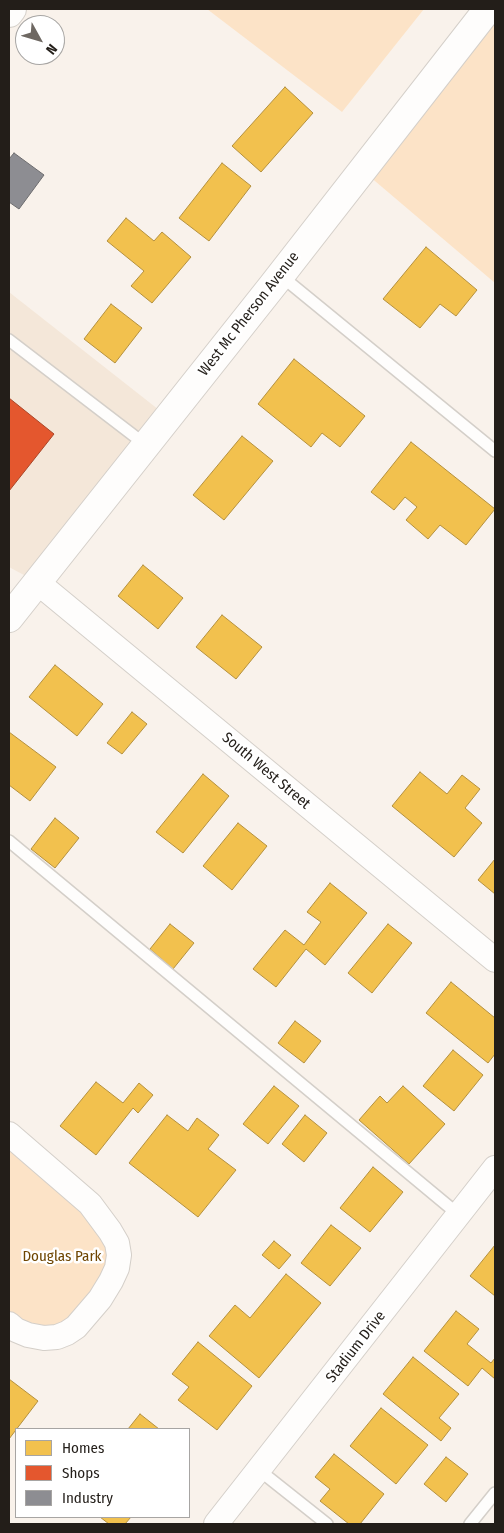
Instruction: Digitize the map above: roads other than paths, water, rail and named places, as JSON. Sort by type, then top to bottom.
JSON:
[{"type":"street","points":[[9,13],[12,9]]},
{"type":"street","name":"West Mc Pherson Avenue","points":[[9,618],[488,9]]},
{"type":"street","name":"South West Street","points":[[37,582],[495,960]]},
{"type":"street","points":[[9,1134],[90,1204],[110,1231],[117,1244],[119,1255],[117,1268],[100,1299],[76,1327],[67,1333],[57,1337],[44,1338],[28,1335],[16,1330],[9,1324]]},
{"type":"street","name":"Stadium Drive","points":[[216,1524],[495,1168]]},
{"type":"lane","points":[[280,275],[495,451]]},
{"type":"lane","points":[[9,340],[146,445]]},
{"type":"lane","points":[[9,841],[459,1215]]},
{"type":"lane","points":[[259,1470],[327,1524]]},
{"type":"lane","points":[[470,1524],[495,1493]]},
{"type":"park label","name":"Douglas Park","points":[[62,1257]]}]
